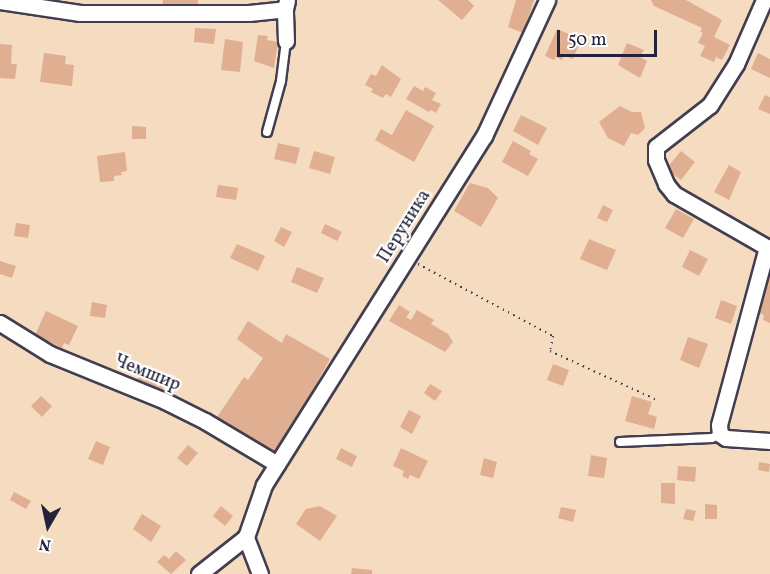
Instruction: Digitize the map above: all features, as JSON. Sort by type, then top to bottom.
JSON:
[{"type":"street","name":"Перуника","points":[[246,537],[264,485],[484,136],[547,0]]},
{"type":"street","points":[[0,1],[80,13],[249,13],[286,5],[286,40]]},
{"type":"street","points":[[765,11],[710,105],[656,147],[656,160],[666,184],[674,194],[768,248],[719,425],[720,434],[726,438],[770,441]]},
{"type":"street","name":"Чемшир","points":[[0,323],[50,354],[165,401],[205,421],[277,464]]},
{"type":"street","points":[[199,574],[246,537],[260,574]]},
{"type":"lane","points":[[267,132],[281,81],[286,40]]},
{"type":"lane","points":[[620,442],[712,438],[720,434]]},
{"type":"path","points":[[408,259],[553,336],[550,351],[657,400]]},
{"type":"building","points":[[163,0],[198,0],[197,6],[162,5]]},
{"type":"building","points":[[438,0],[468,0],[474,6],[462,20]]},
{"type":"building","points":[[516,0],[534,0],[523,33],[508,27]]},
{"type":"building","points":[[651,0],[686,0],[722,20],[714,37],[730,45],[722,60],[716,57],[714,62],[700,56],[705,46],[698,43],[703,33],[700,32],[702,28],[654,6]]},
{"type":"building","points":[[195,28],[216,29],[214,44],[194,42]]},
{"type":"building","points":[[557,29],[581,39],[573,59],[564,56],[562,60],[556,57],[554,60],[545,56]]},
{"type":"building","points":[[258,35],[268,36],[267,40],[278,42],[274,68],[254,61]]},
{"type":"building","points":[[225,39],[243,42],[240,72],[221,70]]},
{"type":"building","points":[[627,43],[644,50],[640,57],[647,61],[640,78],[618,65]]},
{"type":"building","points":[[0,44],[12,45],[11,64],[17,64],[15,79],[0,78]]},
{"type":"building","points":[[44,53],[66,56],[65,64],[74,65],[72,86],[40,82]]},
{"type":"building","points":[[758,53],[770,59],[770,78],[751,69]]},
{"type":"building","points":[[382,65],[401,79],[391,97],[386,94],[383,98],[371,92],[373,89],[365,85],[371,74],[376,76]]},
{"type":"building","points":[[414,86],[423,91],[425,87],[436,93],[432,100],[441,104],[436,113],[431,110],[429,112],[406,99]]},
{"type":"building","points":[[765,95],[770,97],[770,114],[758,109]]},
{"type":"building","points":[[620,106],[632,112],[641,112],[645,128],[638,135],[631,133],[624,146],[608,138],[599,122]]},
{"type":"building","points":[[406,110],[434,126],[414,162],[375,140],[381,129],[392,135]]},
{"type":"building","points":[[521,115],[547,128],[538,145],[513,131]]},
{"type":"building","points":[[132,126],[146,127],[146,139],[132,139]]},
{"type":"building","points":[[513,141],[531,151],[529,154],[538,159],[528,176],[502,162]]},
{"type":"building","points":[[278,143],[300,148],[296,164],[274,159]]},
{"type":"building","points":[[314,151],[335,157],[330,174],[309,168]]},
{"type":"building","points":[[681,151],[695,162],[681,180],[666,169]]},
{"type":"building","points":[[125,152],[127,171],[121,172],[122,175],[114,176],[114,181],[100,182],[97,156]]},
{"type":"building","points":[[729,165],[741,172],[729,200],[714,192]]},
{"type":"building","points":[[470,183],[488,188],[498,198],[481,227],[454,211]]},
{"type":"building","points":[[218,185],[238,188],[236,200],[216,197]]},
{"type":"building","points":[[603,205],[613,210],[607,222],[597,218]]},
{"type":"building","points":[[676,209],[694,219],[683,238],[665,228]]},
{"type":"building","points":[[16,223],[30,225],[28,238],[14,236]]},
{"type":"building","points":[[325,224],[342,232],[337,241],[321,233]]},
{"type":"building","points":[[281,227],[292,232],[284,247],[274,241]]},
{"type":"building","points":[[589,239],[616,250],[607,270],[580,259]]},
{"type":"building","points":[[237,244],[265,256],[258,271],[230,258]]},
{"type":"building","points":[[690,250],[708,259],[699,276],[682,267]]},
{"type":"building","points":[[0,261],[16,266],[12,278],[0,274]]},
{"type":"building","points":[[297,267],[324,278],[317,293],[291,282]]},
{"type":"building","points":[[769,273],[770,323],[763,320],[764,315],[757,313]]},
{"type":"building","points":[[721,300],[737,306],[731,324],[715,318]]},
{"type":"building","points":[[92,302],[107,305],[105,318],[90,316]]},
{"type":"building","points":[[399,305],[410,312],[406,317],[411,320],[417,310],[434,320],[431,324],[448,334],[453,342],[445,352],[389,321]]},
{"type":"building","points":[[46,311],[78,326],[69,345],[64,343],[62,348],[35,335]]},
{"type":"building","points":[[248,321],[282,343],[286,334],[330,359],[303,407],[307,409],[276,456],[215,420],[244,377],[248,380],[263,358],[237,339]]},
{"type":"building","points":[[688,337],[708,344],[699,368],[680,360]]},
{"type":"building","points":[[553,364],[569,370],[563,386],[547,380]]},
{"type":"building","points":[[140,373],[165,383],[160,395],[135,385]]},
{"type":"building","points":[[430,384],[442,391],[435,401],[424,393]]},
{"type":"building","points":[[41,396],[52,406],[42,417],[31,406]]},
{"type":"building","points":[[632,396],[652,402],[648,414],[657,417],[654,429],[625,421]]},
{"type":"building","points":[[409,410],[421,416],[412,434],[400,427]]},
{"type":"building","points":[[96,441],[110,447],[103,465],[88,459]]},
{"type":"building","points":[[188,445],[198,453],[187,466],[177,458]]},
{"type":"building","points":[[341,448],[357,456],[352,467],[336,459]]},
{"type":"building","points":[[401,448],[428,461],[419,479],[410,475],[408,479],[402,476],[404,471],[393,466]]},
{"type":"building","points":[[591,455],[607,458],[604,478],[588,476]]},
{"type":"building","points":[[484,458],[497,462],[493,478],[480,475]]},
{"type":"building","points":[[759,462],[770,464],[769,472],[758,470]]},
{"type":"building","points":[[678,466],[696,467],[695,482],[677,480]]},
{"type":"building","points":[[661,483],[675,483],[675,504],[661,503]]},
{"type":"building","points":[[14,492],[31,501],[26,509],[10,500]]},
{"type":"building","points":[[705,504],[717,505],[717,519],[705,519]]},
{"type":"building","points":[[221,506],[233,516],[225,526],[213,516]]},
{"type":"building","points":[[320,506],[337,516],[320,541],[296,524],[306,509]]},
{"type":"building","points":[[561,507],[576,510],[573,522],[558,518]]},
{"type":"building","points":[[686,509],[696,511],[693,521],[683,519]]},
{"type":"building","points":[[142,514],[161,526],[151,542],[133,529]]},
{"type":"building","points":[[176,551],[186,560],[171,574],[157,562],[164,555],[169,559]]},
{"type":"building","points":[[352,568],[372,570],[372,574],[351,574]]}]
